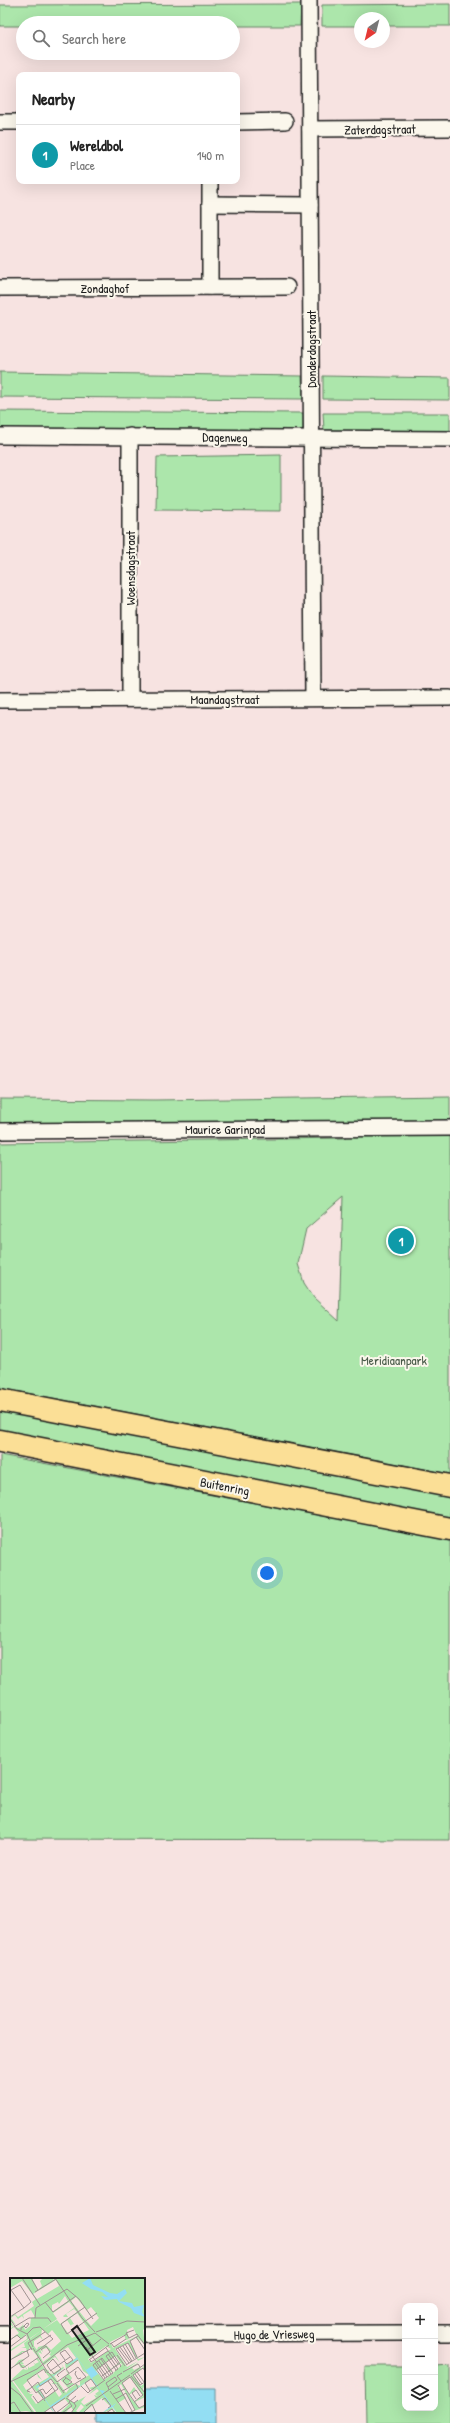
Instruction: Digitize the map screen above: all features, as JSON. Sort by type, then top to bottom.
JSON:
[{"type":"highway","points":[[0,1400],[450,1486]]},
{"type":"highway","name":"Buitenring","points":[[0,1441],[450,1529]]},
{"type":"street","name":"Donderdagstraat","points":[[309,0],[313,698]]},
{"type":"street","points":[[240,122],[285,121]]},
{"type":"street","points":[[0,122],[16,122]]},
{"type":"street","name":"Zaterdagstraat","points":[[310,129],[450,128]]},
{"type":"street","points":[[210,184],[210,287]]},
{"type":"street","points":[[210,204],[310,205]]},
{"type":"street","name":"Zondaghof","points":[[0,288],[287,287]]},
{"type":"street","name":"Dagenweg","points":[[0,436],[450,439]]},
{"type":"street","name":"Woensdagstraat","points":[[130,436],[130,699]]},
{"type":"street","name":"Maandagstraat","points":[[0,700],[450,698]]},
{"type":"street","name":"Maurice Garinpad","points":[[0,1131],[450,1128]]},
{"type":"street","points":[[438,2333],[450,2332]]},
{"type":"street","name":"Hugo de Vriesweg","points":[[145,2334],[402,2333]]},
{"type":"green space","points":[[301,4],[300,26],[240,26],[240,16],[16,16],[16,26],[0,26],[0,5]]},
{"type":"green space","points":[[450,4],[450,26],[390,26],[390,12],[354,12],[354,26],[322,26],[322,5]]},
{"type":"green space","points":[[0,372],[302,376],[303,399],[0,397]]},
{"type":"green space","points":[[323,376],[450,378],[450,400],[323,399]]},
{"type":"green space","points":[[0,411],[303,413],[303,430],[0,429]]},
{"type":"green space","points":[[323,413],[450,413],[450,431],[324,430]]},
{"type":"green space","points":[[281,455],[281,511],[156,510],[157,457]]},
{"type":"green space","name":"Meridiaanpark","points":[[450,1096],[450,1474],[0,1388],[0,1143],[345,1138],[346,1127],[0,1128],[0,1099],[155,1100]],"holes":[[[343,1197],[339,1321],[314,1298],[304,1283],[298,1264],[306,1229]]]},
{"type":"green space","points":[[0,1411],[450,1497],[450,1522],[0,1433]]},
{"type":"green space","points":[[0,1455],[450,1540],[450,1840],[0,1839]]},
{"type":"green space","points":[[450,2365],[450,2423],[366,2423],[365,2366],[402,2366],[402,2411],[438,2411],[438,2366]]},
{"type":"water","points":[[145,2389],[215,2389],[215,2423],[96,2423],[96,2413],[145,2413]]},
{"type":"place","name":"Wereldbol","points":[[401,1241]]}]
